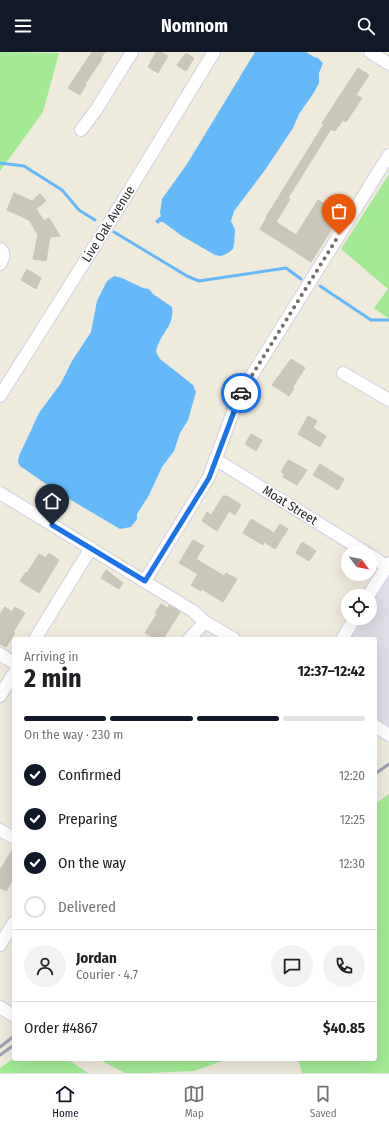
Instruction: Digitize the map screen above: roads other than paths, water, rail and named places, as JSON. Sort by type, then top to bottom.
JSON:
[{"type":"street","points":[[81,130],[96,110],[132,52]]},
{"type":"street","name":"Live Oak Avenue","points":[[0,396],[121,204],[214,52]]},
{"type":"street","points":[[370,52],[389,64]]},
{"type":"street","points":[[145,581],[209,478],[239,396],[389,155]]},
{"type":"street","points":[[0,264],[3,256],[1,250]]},
{"type":"street","points":[[343,373],[389,400]]},
{"type":"street","name":"Moat Street","points":[[215,459],[354,545]]},
{"type":"street","points":[[0,493],[145,581],[193,611],[205,622],[231,637]]},
{"type":"street","points":[[36,637],[91,548]]},
{"type":"street","points":[[373,589],[388,566],[377,559]]},
{"type":"street","points":[[191,637],[205,622]]},
{"type":"street","points":[[343,637],[351,625]]},
{"type":"street","points":[[0,654],[12,662]]},
{"type":"street","points":[[0,696],[12,677]]},
{"type":"street","points":[[377,727],[389,735]]},
{"type":"street","points":[[0,830],[12,837]]},
{"type":"street","points":[[0,945],[12,925]]},
{"type":"street","points":[[0,1007],[12,1015]]},
{"type":"water","points":[[255,52],[306,52],[318,58],[323,63],[319,73],[319,83],[299,114],[293,128],[265,170],[234,211],[231,221],[235,230],[233,249],[221,256],[215,255],[182,236],[163,222],[158,224],[155,221],[161,216],[162,199],[187,164]]},
{"type":"water","points":[[114,276],[149,289],[153,294],[172,307],[171,320],[160,340],[156,352],[160,359],[193,385],[196,392],[188,420],[180,433],[174,451],[162,467],[149,495],[137,514],[137,519],[131,527],[120,529],[59,493],[20,466],[18,462],[19,456],[39,413],[61,383],[72,361],[91,332],[97,301],[107,281]]},
{"type":"waterway","points":[[0,163],[24,166],[62,190],[79,210],[95,220]]},
{"type":"waterway","points":[[114,232],[187,276],[199,281],[286,268],[301,279]]},
{"type":"waterway","points":[[320,286],[371,320],[389,320]]},
{"type":"railway","points":[[377,773],[389,764]]},
{"type":"railway","points":[[0,1047],[12,1038]]},
{"type":"railway","points":[[0,1055],[12,1046]]}]
